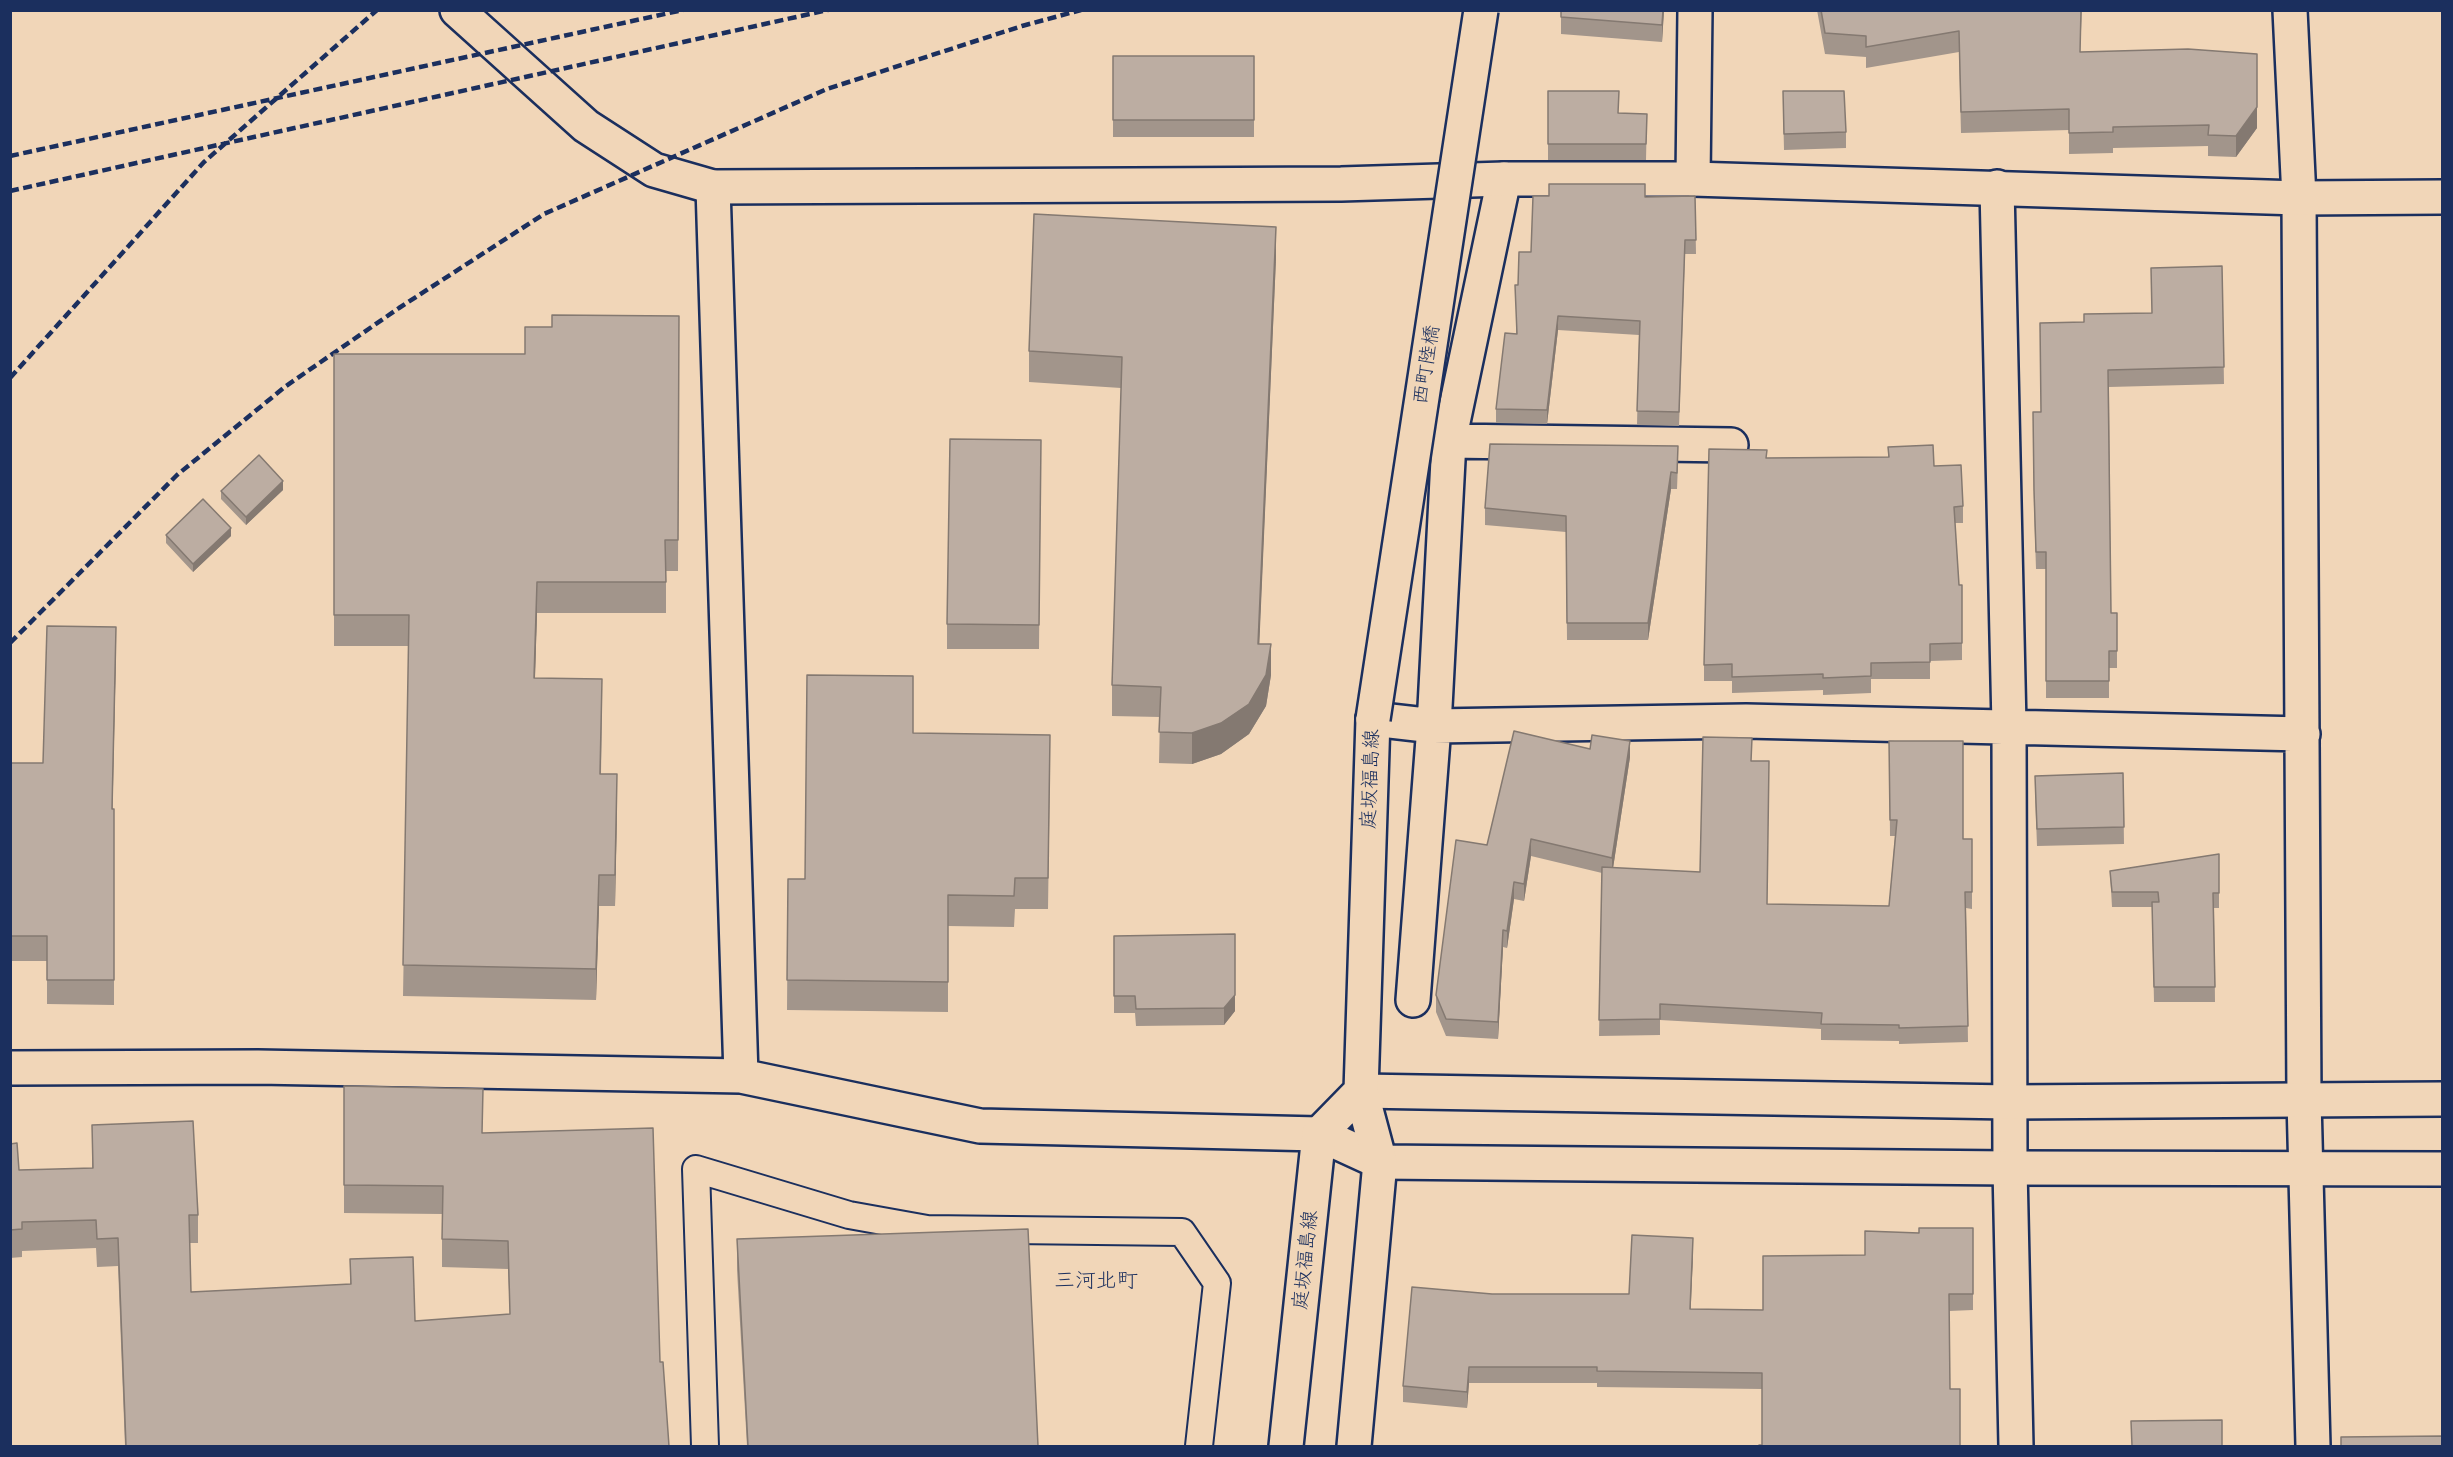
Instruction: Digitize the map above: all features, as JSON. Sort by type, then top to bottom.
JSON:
[{"type":"street","points":[[456,10],[586,126],[654,170],[713,187],[1341,184],[1504,179],[1693,179],[2299,198],[2442,197]]},
{"type":"street","name":"西町陸橋","points":[[1372,719],[1481,10]]},
{"type":"street","points":[[1693,179],[1695,10]]},
{"type":"street","points":[[2290,10],[2299,198],[2304,1100],[2313,1446]]},
{"type":"street","points":[[1413,1000],[1434,726],[1449,441],[1504,179]]},
{"type":"street","points":[[713,187],[741,1076]]},
{"type":"street","points":[[1997,187],[2009,726],[2010,1168],[2016,1446]]},
{"type":"street","points":[[1449,441],[1731,445]]},
{"type":"street","points":[[1372,719],[1434,726],[1746,721],[2303,734]]},
{"type":"street","name":"庭坂福島線","points":[[1354,1446],[1380,1162],[1361,1091],[1372,719]]},
{"type":"street","points":[[10,1068],[258,1067],[741,1076],[981,1126],[1319,1134],[1380,1162],[2010,1168],[2442,1169]]},
{"type":"street","points":[[1319,1134],[1361,1091],[2010,1102],[2442,1099]]},
{"type":"street","name":"庭坂福島線","points":[[1286,1446],[1319,1134]]},
{"type":"lane","points":[[705,1446],[696,1169],[849,1215],[927,1229],[1182,1232],[1217,1283],[1200,1446]]},
{"type":"building","points":[[1561,10],[1663,10],[1662,25],[1561,17]]},
{"type":"building","points":[[1821,10],[2081,10],[2080,52],[2188,49],[2257,54],[2257,107],[2236,136],[2208,135],[2209,125],[2113,127],[2113,132],[2069,133],[2069,109],[1961,112],[1959,31],[1866,47],[1866,36],[1825,33]]},
{"type":"building","points":[[1113,56],[1254,56],[1254,120],[1113,120]]},
{"type":"building","points":[[1548,91],[1619,91],[1618,113],[1647,114],[1646,144],[1548,144]]},
{"type":"building","points":[[1783,91],[1844,91],[1846,132],[1784,134]]},
{"type":"building","points":[[1549,184],[1645,184],[1645,197],[1695,196],[1696,240],[1685,240],[1679,412],[1637,411],[1640,321],[1558,316],[1547,410],[1496,409],[1505,333],[1517,334],[1515,285],[1518,285],[1519,252],[1531,252],[1533,196],[1549,196]]},
{"type":"building","points":[[1034,214],[1276,227],[1258,644],[1271,644],[1266,675],[1249,704],[1221,723],[1192,733],[1159,732],[1161,687],[1112,685],[1122,357],[1029,351]]},
{"type":"building","points":[[2222,266],[2224,367],[2108,370],[2111,613],[2117,613],[2117,651],[2109,651],[2109,681],[2046,681],[2046,552],[2036,552],[2034,490],[2033,412],[2041,412],[2040,323],[2084,322],[2084,314],[2152,313],[2151,268]]},
{"type":"building","points":[[552,315],[679,316],[678,540],[665,540],[666,582],[537,582],[534,678],[602,679],[600,774],[617,774],[615,875],[599,875],[596,969],[403,965],[409,615],[334,615],[334,354],[525,354],[525,327],[552,327]]},
{"type":"building","points":[[950,439],[1041,440],[1039,625],[947,624]]},
{"type":"building","points":[[1490,444],[1678,446],[1677,473],[1671,472],[1648,623],[1567,623],[1566,516],[1485,508]]},
{"type":"building","points":[[1933,445],[1934,466],[1961,465],[1963,506],[1954,507],[1959,585],[1962,585],[1962,643],[1930,644],[1930,662],[1871,663],[1871,676],[1823,678],[1823,674],[1732,677],[1732,664],[1704,665],[1709,449],[1767,450],[1766,458],[1889,457],[1888,447]]},
{"type":"building","points":[[259,455],[283,481],[246,517],[221,491]]},
{"type":"building","points":[[203,499],[231,528],[193,564],[166,535]]},
{"type":"building","points":[[47,626],[116,627],[112,809],[114,809],[114,980],[47,980],[47,936],[10,936],[10,763],[43,763]]},
{"type":"building","points":[[807,675],[913,676],[913,733],[1050,735],[1048,878],[1015,878],[1014,896],[948,895],[948,982],[787,980],[788,879],[805,879]]},
{"type":"building","points":[[1514,731],[1590,749],[1592,735],[1630,741],[1612,858],[1531,839],[1524,884],[1514,882],[1507,931],[1503,930],[1498,1022],[1446,1019],[1436,995],[1456,840],[1487,845]]},
{"type":"building","points":[[1703,737],[1752,738],[1751,761],[1769,761],[1767,904],[1889,906],[1897,820],[1890,820],[1889,741],[1963,741],[1963,839],[1972,839],[1972,892],[1965,892],[1968,1026],[1899,1028],[1899,1025],[1821,1024],[1822,1013],[1660,1004],[1660,1019],[1599,1020],[1602,867],[1700,872]]},
{"type":"building","points":[[2123,773],[2124,827],[2037,829],[2035,776]]},
{"type":"building","points":[[2219,854],[2219,893],[2213,893],[2215,987],[2154,987],[2152,902],[2159,902],[2158,892],[2112,892],[2110,871]]},
{"type":"building","points":[[1235,934],[1235,995],[1224,1008],[1136,1009],[1135,996],[1114,996],[1114,936]]},
{"type":"building","points":[[344,1086],[483,1089],[482,1133],[653,1128],[660,1362],[663,1362],[669,1446],[126,1446],[118,1238],[97,1239],[96,1220],[22,1222],[22,1229],[10,1230],[10,1144],[17,1143],[19,1170],[93,1168],[92,1125],[193,1121],[198,1215],[189,1215],[191,1292],[351,1284],[350,1259],[413,1257],[415,1321],[510,1314],[508,1241],[442,1239],[443,1186],[344,1185]]},
{"type":"building","points":[[1919,1228],[1973,1228],[1973,1294],[1949,1294],[1950,1389],[1960,1389],[1960,1446],[1759,1446],[1762,1445],[1762,1373],[1597,1371],[1597,1367],[1469,1367],[1467,1392],[1403,1386],[1412,1287],[1492,1294],[1629,1294],[1632,1235],[1693,1238],[1690,1309],[1763,1310],[1763,1256],[1865,1255],[1865,1231],[1919,1233]]},
{"type":"building","points":[[1028,1229],[1038,1446],[748,1446],[737,1239]]},
{"type":"building","points":[[2222,1420],[2222,1446],[2132,1446],[2131,1421]]},
{"type":"building","points":[[2442,1436],[2442,1446],[2341,1446],[2341,1437]]},
{"type":"railway","points":[[10,378],[204,162],[377,10]]},
{"type":"railway","points":[[10,156],[683,10]]},
{"type":"railway","points":[[10,191],[828,10]]},
{"type":"railway","points":[[10,643],[177,475],[286,386],[399,308],[544,214],[827,89],[1022,26],[1081,10]]},
{"type":"district","name":"三河北町","points":[[1096,1281]]}]
